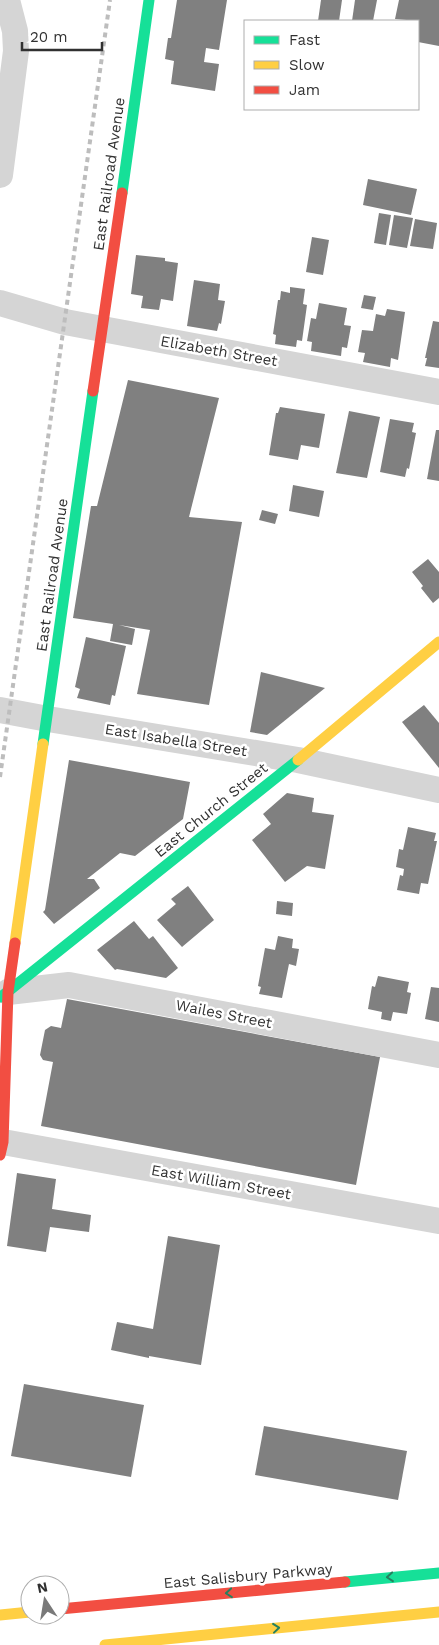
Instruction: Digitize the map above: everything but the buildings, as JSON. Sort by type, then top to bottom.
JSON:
[{"type":"street","points":[[0,175],[16,51],[15,31],[7,0]]},
{"type":"street","name":"East Railroad Avenue","points":[[1,1149],[4,995],[48,720],[101,329],[149,0]]},
{"type":"street","name":"Elizabeth Street","points":[[0,303],[65,322],[439,392]]},
{"type":"street","name":"East Church Street","points":[[4,995],[298,760],[439,642]]},
{"type":"street","name":"East Isabella Street","points":[[0,710],[48,720],[298,760],[439,790]]},
{"type":"street","name":"Wailes Street","points":[[4,995],[69,984],[439,1055]]},
{"type":"street","name":"East William Street","points":[[1,1149],[439,1221]]},
{"type":"street","name":"East Salisbury Parkway","points":[[70,1608],[439,1573]]},
{"type":"street","points":[[105,1645],[439,1612]]},
{"type":"street","points":[[0,1615],[20,1613]]},
{"type":"railway","points":[[0,777],[110,0]]},
{"type":"traffic: fast","points":[[122,193],[149,0]]},
{"type":"traffic: fast","points":[[43,744],[93,391]]},
{"type":"traffic: fast","points":[[1,997],[298,760]]},
{"type":"traffic: fast","points":[[345,1582],[439,1573]]},
{"type":"traffic: slow","points":[[298,760],[439,642]]},
{"type":"traffic: slow","points":[[15,943],[43,744]]},
{"type":"traffic: slow","points":[[105,1645],[439,1612]]},
{"type":"traffic: slow","points":[[0,1615],[20,1613]]},
{"type":"traffic: jam","points":[[93,391],[122,193]]},
{"type":"traffic: jam","points":[[0,1155],[3,1142],[8,992],[15,943]]},
{"type":"traffic: jam","points":[[70,1608],[345,1582]]}]
